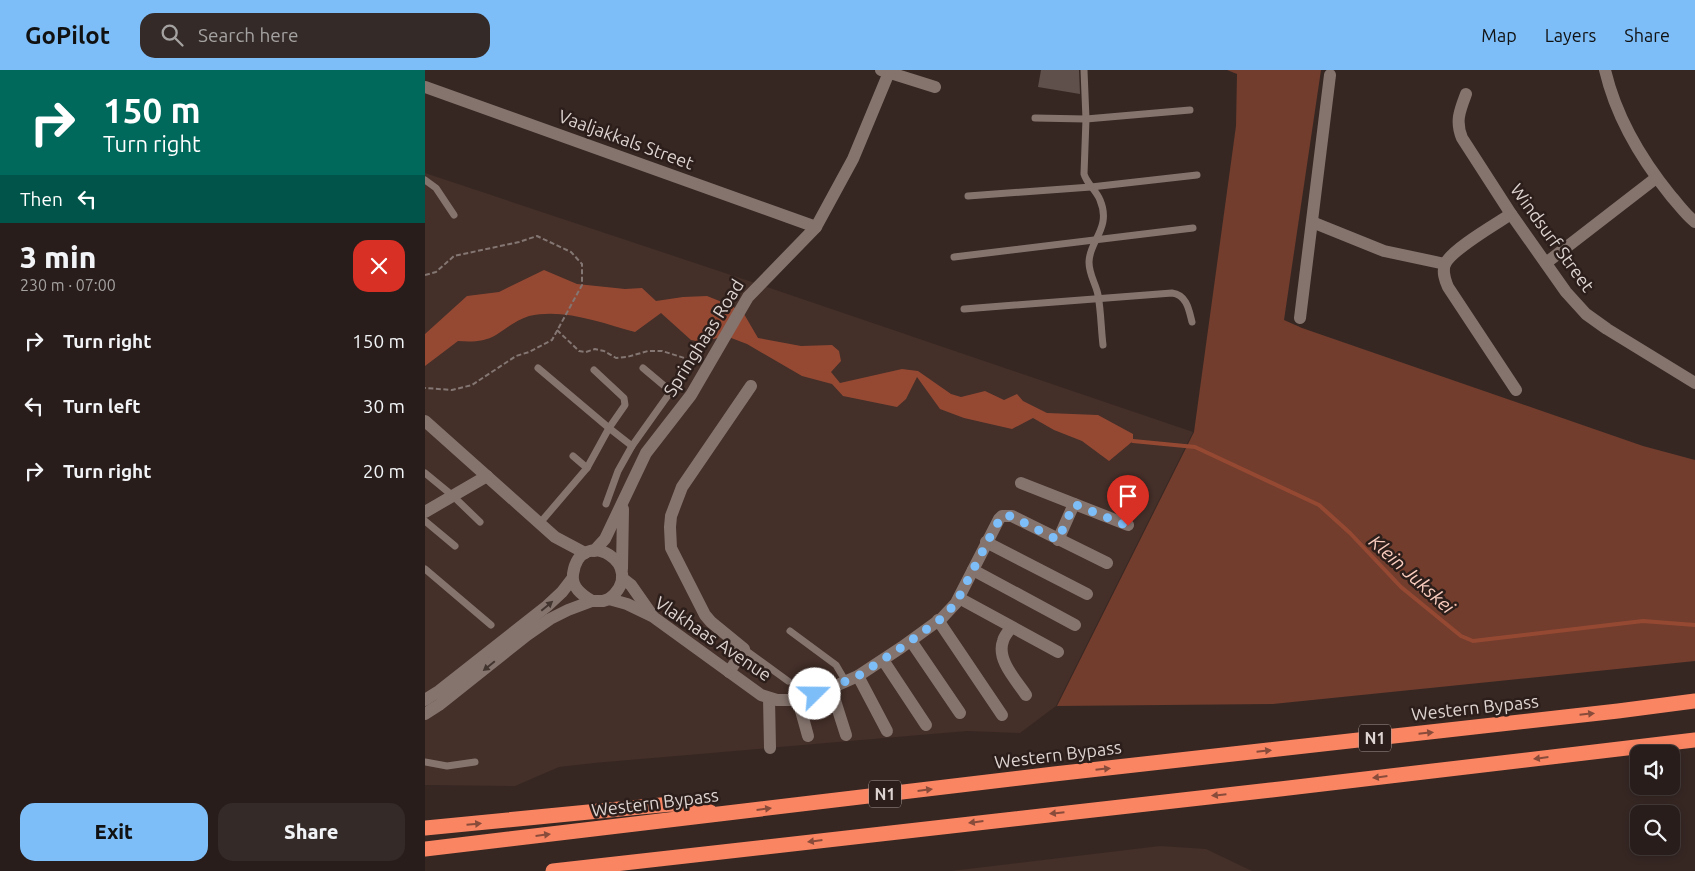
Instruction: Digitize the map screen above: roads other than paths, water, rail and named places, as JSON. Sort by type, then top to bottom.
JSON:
[{"type":"highway","name":"Western Bypass","points":[[425,849],[1054,774],[1695,701]]},
{"type":"highway","name":"N1","points":[[553,871],[1290,788],[1695,740]]},
{"type":"highway","points":[[425,828],[671,804],[697,808],[716,814]]},
{"type":"highway","points":[[628,871],[757,848]]},
{"type":"street","points":[[1605,70],[1615,105],[1625,128],[1656,178],[1695,222]]},
{"type":"street","points":[[887,71],[935,87]]},
{"type":"street","name":"Springhaas Road","points":[[590,552],[605,540],[646,453],[691,395],[748,296],[816,227],[853,159],[887,71]]},
{"type":"street","points":[[1300,318],[1330,75]]},
{"type":"street","name":"Vaaljakkals Street","points":[[425,87],[816,227]]},
{"type":"street","name":"Windsurf Street","points":[[1466,94],[1458,116],[1459,129],[1511,214],[1567,292],[1586,314],[1695,383]]},
{"type":"street","points":[[1546,263],[1656,178]]},
{"type":"street","points":[[1511,214],[1457,251],[1445,264],[1445,279],[1448,287],[1516,390]]},
{"type":"street","points":[[1312,222],[1384,251],[1445,264]]},
{"type":"street","points":[[729,672],[745,650],[705,615],[671,548],[669,527],[682,487],[751,386]]},
{"type":"street","points":[[425,421],[555,537],[590,552]]},
{"type":"street","points":[[425,512],[487,476]]},
{"type":"street","points":[[1021,483],[1128,526]]},
{"type":"street","points":[[609,599],[616,594],[620,587],[622,574],[623,502]]},
{"type":"street","points":[[1074,504],[1058,540],[1107,563]]},
{"type":"street","name":"Vlakhaas Avenue","points":[[425,714],[446,700],[541,625],[568,610],[592,601],[609,599],[627,604],[652,616],[761,695],[777,700],[798,700],[852,679],[911,641],[938,620],[956,603],[999,519],[1004,515],[1011,516],[1058,540]]},
{"type":"street","points":[[555,537],[573,573],[579,592],[592,601]]},
{"type":"street","points":[[987,542],[1087,594]]},
{"type":"street","points":[[425,700],[439,691],[552,601],[562,592],[573,573],[578,559],[590,552],[603,551],[611,555],[618,562],[622,574],[652,616]]},
{"type":"street","points":[[973,570],[1075,625]]},
{"type":"street","points":[[959,598],[1058,652]]},
{"type":"street","points":[[938,620],[1002,715]]},
{"type":"street","points":[[1011,627],[1002,641],[1002,653],[1004,661],[1026,695]]},
{"type":"street","points":[[911,641],[960,712]]},
{"type":"street","points":[[883,660],[926,725]]},
{"type":"street","points":[[852,679],[887,731]]},
{"type":"street","points":[[831,688],[846,735]]},
{"type":"street","points":[[769,698],[770,748]]},
{"type":"street","points":[[798,700],[808,736]]},
{"type":"lane","points":[[1084,70],[1086,119],[1084,174],[1086,181],[1101,201],[1103,214],[1102,227],[1089,261],[1092,283],[1098,299],[1103,345]]},
{"type":"lane","points":[[1035,118],[1086,119],[1190,110]]},
{"type":"lane","points":[[968,196],[1091,187],[1197,174]]},
{"type":"lane","points":[[425,180],[436,188],[454,215]]},
{"type":"lane","points":[[954,257],[1193,228]]},
{"type":"lane","points":[[964,309],[1177,294],[1186,303],[1192,322]]},
{"type":"lane","points":[[538,368],[632,446]]},
{"type":"lane","points":[[606,504],[618,470],[632,446],[669,394],[668,389],[643,368]]},
{"type":"lane","points":[[539,524],[587,468],[609,428],[625,404],[624,398],[594,370]]},
{"type":"lane","points":[[573,456],[587,468]]},
{"type":"lane","points":[[425,473],[480,522]]},
{"type":"lane","points":[[425,521],[455,546]]},
{"type":"lane","points":[[425,569],[491,624]]},
{"type":"lane","points":[[790,631],[852,679]]},
{"type":"lane","points":[[745,650],[789,681]]},
{"type":"lane","points":[[425,762],[447,766],[475,762]]},
{"type":"waterway","name":"Klein Jukskei","points":[[1133,441],[1195,447],[1319,505],[1350,533],[1401,587],[1461,636],[1473,641],[1643,621],[1695,625]]}]
